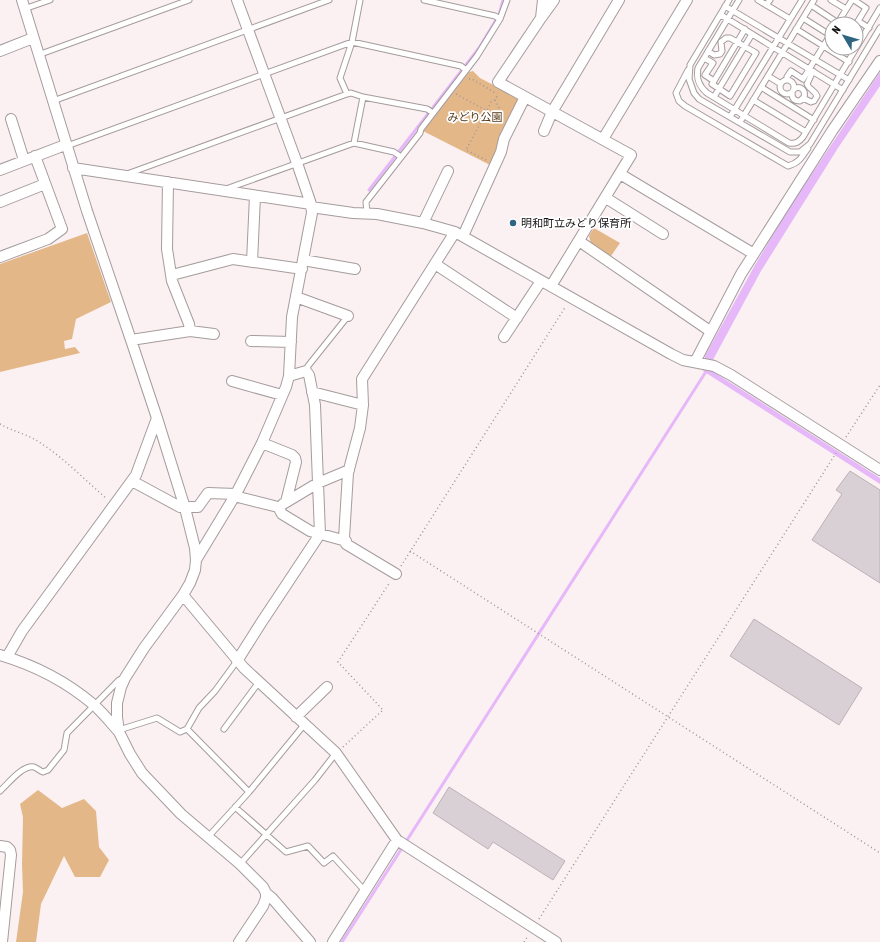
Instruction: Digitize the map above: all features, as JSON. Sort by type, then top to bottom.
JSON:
[{"type":"street","points":[[196,560],[235,495],[262,443],[289,376],[292,318],[312,213],[311,205],[297,163],[237,0]]},
{"type":"street","points":[[541,18],[543,0]]},
{"type":"street","points":[[551,286],[631,155],[498,82],[554,0]]},
{"type":"street","points":[[544,131],[552,112],[619,0]]},
{"type":"street","points":[[603,139],[687,0]]},
{"type":"street","points":[[23,5],[73,168],[157,418],[185,508],[195,548],[195,570],[190,583],[183,595],[144,648],[121,687],[117,703],[119,731],[130,754],[142,773],[181,814],[259,882],[266,893],[310,942]]},
{"type":"street","points":[[0,51],[33,38]]},
{"type":"street","points":[[698,362],[710,331],[734,286],[832,131],[880,61]]},
{"type":"street","points":[[396,574],[346,544],[344,538],[349,470],[360,428],[363,405],[362,380],[370,365],[435,264],[459,234],[501,152],[504,139],[525,97]]},
{"type":"street","points":[[11,119],[24,160]]},
{"type":"street","points":[[0,170],[66,146]]},
{"type":"street","points":[[0,257],[48,239],[62,229],[35,156]]},
{"type":"street","points":[[73,168],[168,182],[353,213],[368,213],[423,223],[459,234],[671,354],[683,360],[714,366],[731,374],[880,470]]},
{"type":"street","points":[[423,223],[448,171]]},
{"type":"street","points":[[620,174],[754,254]]},
{"type":"street","points":[[168,182],[167,249],[172,282],[189,324],[190,331]]},
{"type":"street","points":[[0,202],[45,184]]},
{"type":"street","points":[[252,262],[255,196]]},
{"type":"street","points":[[606,198],[663,234]]},
{"type":"street","points":[[579,241],[710,331]]},
{"type":"street","points":[[172,275],[233,259],[252,262],[355,270]]},
{"type":"street","points":[[435,264],[517,318]]},
{"type":"street","points":[[504,337],[541,281]]},
{"type":"street","points":[[296,297],[348,316]]},
{"type":"street","points":[[131,340],[190,331],[214,334]]},
{"type":"street","points":[[251,341],[291,342]]},
{"type":"street","points":[[237,661],[320,534],[315,405],[309,375],[306,371],[289,376]]},
{"type":"street","points":[[232,381],[282,395]]},
{"type":"street","points":[[312,392],[363,405]]},
{"type":"street","points":[[119,731],[95,706],[71,687],[49,675],[3,656],[136,475],[157,418]]},
{"type":"street","points":[[262,443],[292,455],[295,458],[296,462],[282,504],[282,514],[310,531],[346,541]]},
{"type":"street","points":[[132,481],[180,508],[198,506],[208,493],[235,495],[282,504],[318,483],[349,470]]},
{"type":"street","points":[[183,595],[237,661],[304,725],[336,753],[398,841],[556,942]]},
{"type":"street","points":[[296,717],[327,687]]},
{"type":"street","points":[[333,942],[398,841]]},
{"type":"street","points":[[0,846],[7,847],[10,850],[11,855],[2,942]]},
{"type":"street","points":[[239,942],[263,906],[266,893]]},
{"type":"lane","points":[[23,5],[50,0]]},
{"type":"lane","points":[[38,55],[189,0]]},
{"type":"lane","points":[[53,101],[329,0]]},
{"type":"lane","points":[[347,94],[340,78],[352,42],[360,0]]},
{"type":"lane","points":[[424,0],[498,18]]},
{"type":"lane","points":[[368,213],[366,202],[477,56],[506,0]]},
{"type":"lane","points":[[729,0],[676,93],[679,101],[685,106],[788,166],[796,164],[802,158],[880,28]]},
{"type":"lane","points":[[739,0],[698,68],[697,79],[701,88],[714,97],[790,143],[798,142],[806,132],[849,62],[851,56]]},
{"type":"lane","points":[[758,0],[790,20]]},
{"type":"lane","points":[[766,5],[770,0]]},
{"type":"lane","points":[[730,117],[802,0]]},
{"type":"lane","points":[[740,122],[814,0]]},
{"type":"lane","points":[[831,0],[846,10]]},
{"type":"lane","points":[[842,16],[853,0],[866,8],[858,21],[869,28]]},
{"type":"lane","points":[[726,6],[849,80]]},
{"type":"lane","points":[[811,6],[828,16]]},
{"type":"lane","points":[[864,35],[880,8]]},
{"type":"lane","points":[[721,14],[843,90]]},
{"type":"lane","points":[[803,18],[824,29]]},
{"type":"lane","points":[[708,51],[714,55],[720,54],[722,51],[721,42],[726,38],[730,38],[737,42],[745,47],[756,53],[730,96],[712,84],[737,42],[745,29]]},
{"type":"lane","points":[[781,84],[791,81],[794,85],[792,97],[795,100],[800,100],[803,98],[811,102],[814,101],[817,96],[807,84],[815,60],[824,46],[796,29]]},
{"type":"lane","points":[[714,97],[752,34]]},
{"type":"lane","points":[[66,146],[352,42],[460,66],[466,70]]},
{"type":"lane","points":[[840,56],[849,62]]},
{"type":"lane","points":[[704,58],[712,63],[705,75],[714,81]]},
{"type":"lane","points":[[690,67],[689,80],[694,93],[700,99],[790,152],[800,152],[810,144]]},
{"type":"lane","points":[[787,77],[791,71],[803,78],[811,70]]},
{"type":"lane","points":[[768,76],[781,84]]},
{"type":"lane","points":[[781,84],[783,93],[788,94],[798,87],[802,89],[805,92],[803,98]]},
{"type":"lane","points":[[761,87],[814,120]]},
{"type":"lane","points":[[124,175],[351,93],[364,97],[427,109],[433,113]]},
{"type":"lane","points":[[354,143],[364,97]]},
{"type":"lane","points":[[753,100],[806,132]]},
{"type":"lane","points":[[221,191],[354,143],[394,152],[401,157]]},
{"type":"lane","points":[[306,371],[308,366],[348,316]]},
{"type":"lane","points":[[119,731],[157,718],[180,732],[187,729],[200,708],[215,691],[237,661]]},
{"type":"lane","points":[[0,791],[18,773],[26,768],[34,767],[43,772],[48,770],[64,750],[67,733],[119,680],[125,678]]},
{"type":"lane","points":[[224,729],[259,682]]},
{"type":"lane","points":[[208,838],[249,792],[304,725]]},
{"type":"lane","points":[[187,729],[249,792]]},
{"type":"lane","points":[[240,864],[315,780],[336,753]]},
{"type":"lane","points":[[235,807],[286,852],[308,846],[324,863],[333,856],[365,892]]},
{"type":"path","points":[[468,79],[472,79],[498,95]]},
{"type":"path","points":[[487,160],[466,150],[488,111],[491,102],[495,100],[504,85]]},
{"type":"path","points":[[457,95],[461,90]]},
{"type":"path","points":[[450,91],[488,111]]},
{"type":"path","points":[[336,753],[383,710],[338,662],[396,574],[572,298]]},
{"type":"path","points":[[841,445],[880,384]]},
{"type":"path","points":[[0,424],[21,432],[51,450],[114,506]]},
{"type":"path","points":[[534,927],[832,459]]},
{"type":"path","points":[[410,551],[880,853]]},
{"type":"green space","name":"みどり公園","points":[[473,71],[480,78],[520,99],[490,165],[423,131],[469,72]]},
{"type":"green space","points":[[594,228],[620,243],[611,256],[591,244],[589,236]]},
{"type":"green space","points":[[87,233],[111,302],[76,319],[72,339],[64,341],[65,349],[75,347],[80,353],[0,372],[0,264]]},
{"type":"green space","points":[[38,790],[62,808],[84,799],[96,811],[99,847],[109,860],[100,877],[75,877],[64,856],[41,904],[36,942],[16,942],[23,892],[23,817],[20,804]]},
{"type":"shaded area","points":[[880,72],[880,86],[838,148],[761,271],[709,369],[880,478],[880,484],[703,371],[705,356],[755,265],[791,205]]},
{"type":"building","points":[[850,471],[880,490],[880,583],[812,540],[842,494],[836,490]]},
{"type":"building","points":[[754,619],[862,688],[839,725],[730,656]]},
{"type":"building","points":[[449,787],[565,861],[553,880],[493,842],[488,849],[433,813]]},
{"type":"waterway","points":[[369,190],[479,48],[499,15],[503,0]]},
{"type":"waterway","points":[[342,942],[707,370]]},
{"type":"place","name":"明和町立みどり保育所","points":[[513,223]]}]
